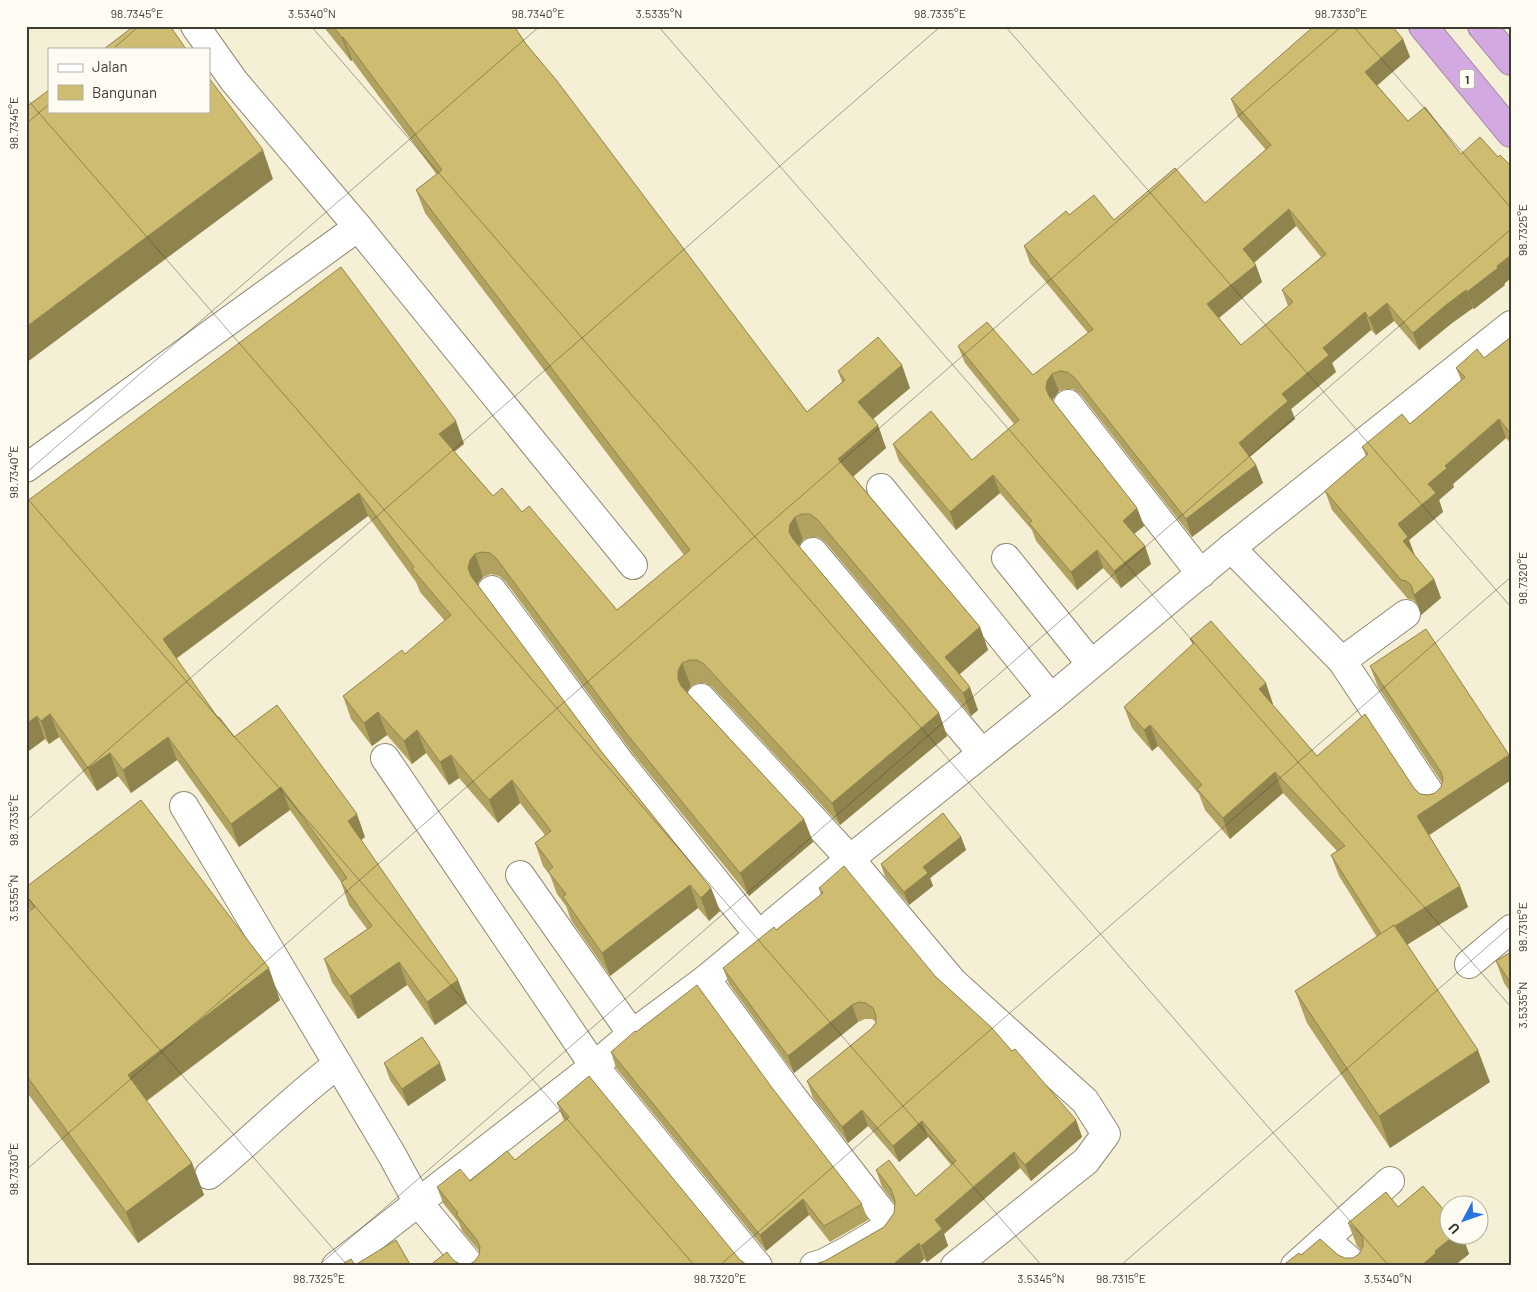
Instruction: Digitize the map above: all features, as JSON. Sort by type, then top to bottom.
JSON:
[{"type":"highway","name":"1","points":[[1423,26],[1511,133]]},
{"type":"highway","points":[[1482,26],[1511,61]]},
{"type":"street","points":[[195,26],[234,81],[358,227],[632,565]]},
{"type":"street","points":[[26,468],[358,227]]},
{"type":"street","points":[[336,1266],[417,1201],[594,1066],[632,1034],[706,979],[758,934],[1051,698],[1231,548],[1511,325]]},
{"type":"street","points":[[1068,404],[1201,574]]},
{"type":"street","points":[[881,488],[1051,698]]},
{"type":"street","points":[[1231,548],[1342,661],[1435,802]]},
{"type":"street","points":[[813,552],[982,753]]},
{"type":"street","points":[[1006,558],[1091,664]]},
{"type":"street","points":[[492,590],[622,765],[758,934]]},
{"type":"street","points":[[1342,661],[1406,614]]},
{"type":"street","points":[[701,698],[850,859],[953,982],[1085,1101],[1106,1134],[1086,1161],[955,1266]]},
{"type":"street","points":[[385,758],[594,1066],[758,1266]]},
{"type":"street","points":[[184,806],[392,1155],[417,1201],[471,1266]]},
{"type":"street","points":[[520,875],[632,1034]]},
{"type":"street","points":[[1469,964],[1511,929]]},
{"type":"street","points":[[706,979],[791,1095],[884,1215],[886,1222],[882,1230],[824,1263],[814,1266]]},
{"type":"street","points":[[209,1175],[239,1151],[300,1094],[338,1064]]},
{"type":"street","points":[[791,1095],[814,1077]]},
{"type":"street","points":[[1295,1266],[1390,1181]]},
{"type":"street","points":[[1325,1239],[1356,1266]]},
{"type":"building","points":[[134,26],[170,26],[185,48],[105,48]]},
{"type":"building","points":[[333,26],[514,26],[807,412],[845,380],[838,371],[878,337],[902,365],[858,402],[878,425],[838,459],[980,627],[945,657],[970,687],[963,693],[817,519],[810,514],[802,514],[795,517],[790,524],[789,532],[793,539],[939,713],[832,803],[704,664],[697,660],[682,663],[678,671],[678,679],[681,686],[804,819],[740,873],[626,733],[496,558],[490,553],[482,552],[475,554],[470,560],[468,568],[471,576],[601,751],[711,888],[701,898],[690,885],[602,953],[563,897],[566,894],[548,871],[553,867],[535,843],[551,831],[512,780],[489,800],[451,755],[440,762],[417,730],[404,741],[378,712],[364,723],[343,696],[402,650],[405,654],[451,615],[412,569],[414,567],[359,493],[163,639],[218,718],[234,737],[277,705],[357,814],[348,821],[458,980],[427,1002],[399,962],[350,996],[324,959],[372,926],[341,882],[347,878],[281,787],[231,824],[168,737],[123,770],[110,753],[88,768],[50,714],[41,721],[37,716],[26,724],[26,502],[341,267],[456,421],[439,434],[493,496],[502,488],[522,512],[529,506],[617,610],[690,550],[416,190],[442,170]]},
{"type":"building","points":[[1314,26],[1392,26],[1403,39],[1365,72],[1408,121],[1425,107],[1461,154],[1480,137],[1498,157],[1500,155],[1511,166],[1511,255],[1497,266],[1498,268],[1467,292],[1466,290],[1446,305],[1413,333],[1387,303],[1369,318],[1365,312],[1323,348],[1329,355],[1282,394],[1288,401],[1239,443],[1256,465],[1186,519],[1074,377],[1067,372],[1060,371],[1052,374],[1047,381],[1046,389],[1049,396],[1137,508],[1123,521],[1145,546],[1114,571],[1097,550],[1071,572],[1029,523],[1032,521],[993,475],[950,512],[893,444],[931,411],[972,460],[1019,420],[958,346],[987,322],[1033,375],[1093,329],[1024,246],[1066,211],[1069,215],[1094,195],[1114,220],[1175,168],[1205,203],[1271,145],[1231,99]],"holes":[[[1289,209],[1326,254],[1282,290],[1293,302],[1241,345],[1207,304],[1256,265],[1243,249]]]},
{"type":"building","points":[[210,79],[263,150],[26,327],[26,107],[48,91],[48,112],[210,112]]},
{"type":"building","points":[[1511,337],[1511,434],[1499,419],[1445,466],[1447,468],[1428,484],[1436,493],[1398,524],[1408,537],[1403,541],[1434,579],[1414,595],[1411,585],[1401,580],[1325,491],[1368,454],[1362,447],[1402,414],[1410,424],[1465,377],[1456,368],[1477,349],[1484,358]]},
{"type":"building","points":[[1211,621],[1266,683],[1259,689],[1317,756],[1365,714],[1414,788],[1420,794],[1428,795],[1435,793],[1441,787],[1443,779],[1441,772],[1370,666],[1426,629],[1509,755],[1417,816],[1460,886],[1381,934],[1331,855],[1345,846],[1275,772],[1223,818],[1197,789],[1202,785],[1150,725],[1144,730],[1124,707],[1194,643],[1190,639]]},
{"type":"building","points":[[141,800],[269,968],[128,1075],[192,1163],[126,1212],[26,1075],[26,914],[35,907],[26,895],[26,887]]},
{"type":"building","points":[[943,813],[961,837],[923,867],[928,873],[904,892],[881,864]]},
{"type":"building","points":[[844,866],[935,976],[991,1027],[1012,1051],[1015,1049],[1076,1120],[1025,1165],[1014,1152],[935,1220],[942,1229],[921,1246],[919,1243],[891,1266],[798,1266],[801,1263],[812,1265],[825,1261],[884,1227],[894,1213],[895,1201],[891,1189],[876,1170],[889,1160],[916,1196],[956,1161],[922,1121],[893,1146],[862,1110],[842,1127],[807,1081],[871,1029],[876,1023],[873,1008],[866,1003],[859,1002],[852,1005],[788,1056],[723,968],[774,927],[776,930],[823,893],[819,888]]},
{"type":"building","points":[[1394,925],[1478,1050],[1379,1116],[1295,991]]},
{"type":"building","points":[[1511,952],[1511,983],[1496,961]]},
{"type":"building","points":[[697,985],[773,1089],[862,1204],[824,1226],[803,1199],[760,1235],[611,1052],[635,1031]]},
{"type":"building","points":[[422,1037],[440,1063],[402,1089],[384,1063]]},
{"type":"building","points":[[589,1076],[740,1260],[755,1266],[429,1266],[447,1252],[453,1260],[460,1264],[468,1265],[475,1261],[479,1255],[480,1247],[477,1240],[456,1214],[458,1213],[437,1187],[460,1169],[470,1181],[507,1151],[515,1160],[569,1117],[557,1103]]},
{"type":"building","points":[[1423,1186],[1440,1206],[1440,1244],[1444,1244],[1421,1266],[1282,1266],[1299,1253],[1301,1255],[1320,1239],[1338,1255],[1345,1258],[1353,1258],[1359,1254],[1363,1246],[1363,1238],[1348,1223],[1386,1192],[1398,1207]]},
{"type":"building","points":[[396,1240],[411,1266],[339,1266],[351,1259],[355,1265]]}]
